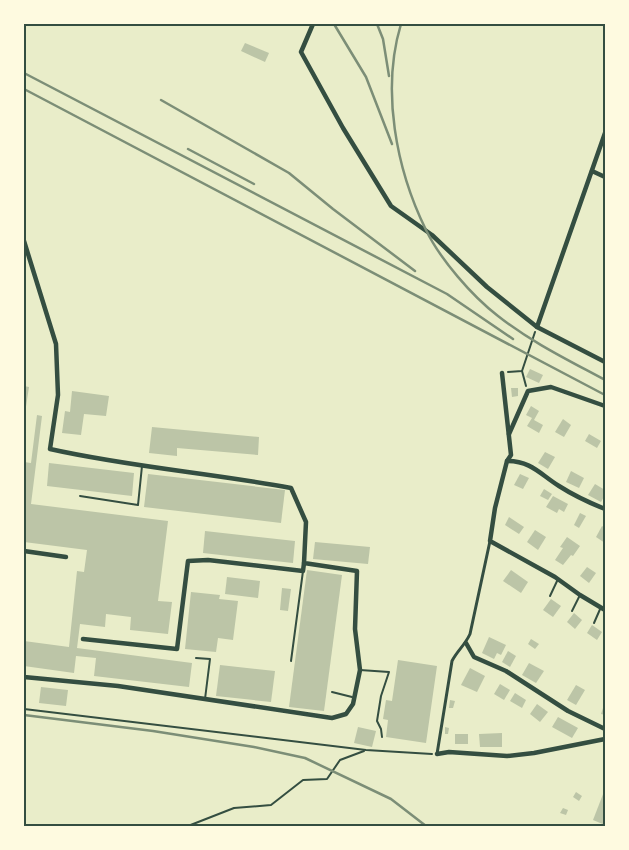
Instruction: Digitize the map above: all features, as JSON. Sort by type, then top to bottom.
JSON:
[{"type":"street","points":[[313,24],[301,52],[343,128],[391,206],[432,235],[487,287],[537,327],[605,362]]},
{"type":"street","points":[[537,327],[605,133]]},
{"type":"street","points":[[592,171],[605,177]]},
{"type":"street","points":[[24,241],[56,344],[58,395],[50,449],[142,466],[234,478],[291,488],[306,522],[302,571],[208,560],[188,561],[177,650],[82,639]]},
{"type":"street","points":[[502,373],[511,455],[507,461],[495,508],[490,541],[470,634],[466,643],[458,650],[452,661],[437,754],[449,752],[507,756],[605,739]]},
{"type":"street","points":[[509,435],[528,390],[551,387],[605,406]]},
{"type":"street","points":[[507,461],[527,464],[559,486],[605,509]]},
{"type":"street","points":[[490,541],[558,579],[603,609]]},
{"type":"street","points":[[24,551],[66,557]]},
{"type":"street","points":[[24,677],[118,686],[332,718],[346,714],[355,698],[360,670],[355,629],[357,571],[304,563]]},
{"type":"street","points":[[466,643],[474,657],[506,671],[568,711],[605,729]]},
{"type":"lane","points":[[80,496],[138,505],[142,466]]},
{"type":"lane","points":[[291,661],[302,571]]},
{"type":"lane","points":[[550,596],[558,579]]},
{"type":"lane","points":[[572,611],[580,595]]},
{"type":"lane","points":[[594,623],[603,609]]},
{"type":"lane","points":[[196,658],[210,659],[205,699]]},
{"type":"lane","points":[[360,670],[389,672],[381,696],[377,721],[381,728],[382,737]]},
{"type":"lane","points":[[332,692],[355,698]]},
{"type":"path","points":[[528,390],[522,371],[537,327]]},
{"type":"path","points":[[502,373],[522,371]]},
{"type":"path","points":[[24,709],[366,750],[437,754]]},
{"type":"path","points":[[188,826],[234,808],[270,805],[303,780],[327,779],[340,760],[366,750]]},
{"type":"building","points":[[245,43],[269,53],[265,62],[241,51]]},
{"type":"building","points":[[530,369],[543,375],[539,383],[526,377]]},
{"type":"building","points":[[24,386],[29,387],[25,413],[24,413]]},
{"type":"building","points":[[511,388],[518,388],[518,396],[512,397]]},
{"type":"building","points":[[72,391],[109,396],[106,416],[84,414],[81,435],[62,433],[65,411],[70,412]]},
{"type":"building","points":[[531,406],[539,411],[534,420],[543,425],[539,433],[527,426],[532,418],[526,415]]},
{"type":"building","points":[[37,415],[42,416],[31,504],[168,521],[158,601],[172,602],[168,634],[130,630],[131,617],[106,614],[105,627],[80,624],[77,648],[192,663],[189,687],[94,676],[96,658],[76,656],[74,673],[24,666],[24,641],[69,647],[77,571],[84,572],[87,550],[24,542],[24,462],[31,463]]},
{"type":"building","points":[[563,419],[571,425],[564,437],[555,432]]},
{"type":"building","points":[[152,427],[259,437],[258,455],[177,448],[177,456],[149,453]]},
{"type":"building","points":[[589,434],[601,441],[597,448],[585,441]]},
{"type":"building","points":[[545,452],[555,457],[548,469],[538,463]]},
{"type":"building","points":[[49,463],[134,473],[132,496],[47,486]]},
{"type":"building","points":[[571,471],[584,478],[579,488],[566,482]]},
{"type":"building","points":[[148,474],[285,490],[281,523],[144,507]]},
{"type":"building","points":[[520,474],[529,478],[523,489],[514,485]]},
{"type":"building","points":[[595,484],[605,490],[605,495],[601,502],[588,495]]},
{"type":"building","points":[[544,489],[552,494],[548,500],[540,496]]},
{"type":"building","points":[[553,496],[568,504],[564,512],[559,509],[557,513],[546,507]]},
{"type":"building","points":[[580,513],[586,516],[579,528],[574,525]]},
{"type":"building","points":[[509,517],[524,527],[519,534],[505,525]]},
{"type":"building","points":[[602,526],[605,528],[605,543],[596,537]]},
{"type":"building","points":[[535,530],[546,537],[538,550],[527,542]]},
{"type":"building","points":[[205,531],[295,541],[293,563],[203,553]]},
{"type":"building","points":[[567,537],[580,546],[563,565],[555,560],[563,548],[560,547]]},
{"type":"building","points":[[315,542],[370,547],[368,564],[313,559]]},
{"type":"building","points":[[587,567],[596,573],[589,583],[580,576]]},
{"type":"building","points":[[307,570],[342,575],[324,711],[289,707]]},
{"type":"building","points":[[511,570],[528,582],[521,593],[503,581]]},
{"type":"building","points":[[227,577],[260,581],[258,598],[225,594]]},
{"type":"building","points":[[282,588],[291,589],[288,611],[280,610]]},
{"type":"building","points":[[191,592],[220,595],[219,599],[238,601],[233,640],[218,638],[216,652],[185,649]]},
{"type":"building","points":[[551,599],[561,606],[553,617],[543,610]]},
{"type":"building","points":[[574,613],[582,620],[575,629],[567,622]]},
{"type":"building","points":[[592,625],[602,632],[597,640],[587,633]]},
{"type":"building","points":[[489,637],[506,645],[501,655],[497,653],[494,659],[482,653]]},
{"type":"building","points":[[531,639],[539,644],[535,649],[528,644]]},
{"type":"building","points":[[508,651],[516,656],[510,667],[502,662]]},
{"type":"building","points":[[398,660],[437,666],[426,743],[386,737],[388,720],[383,719],[386,700],[392,701]]},
{"type":"building","points":[[529,663],[544,671],[536,683],[522,675]]},
{"type":"building","points":[[220,665],[275,671],[271,702],[216,696]]},
{"type":"building","points":[[470,668],[485,676],[477,692],[461,685]]},
{"type":"building","points":[[500,684],[510,690],[504,700],[494,694]]},
{"type":"building","points":[[576,685],[585,690],[576,705],[567,700]]},
{"type":"building","points":[[41,687],[68,690],[66,706],[39,703]]},
{"type":"building","points":[[515,693],[526,700],[522,708],[510,701]]},
{"type":"building","points":[[450,700],[455,701],[453,708],[449,708]]},
{"type":"building","points":[[605,702],[605,715],[601,714]]},
{"type":"building","points":[[537,704],[548,712],[540,722],[530,714]]},
{"type":"building","points":[[558,717],[578,728],[572,738],[552,727]]},
{"type":"building","points":[[358,727],[376,731],[372,747],[354,743]]},
{"type":"building","points":[[445,727],[449,728],[448,734],[445,734]]},
{"type":"building","points":[[502,733],[502,747],[480,747],[479,734]]},
{"type":"building","points":[[455,734],[468,734],[468,744],[455,744]]},
{"type":"building","points":[[605,789],[605,825],[593,820]]},
{"type":"building","points":[[576,792],[582,796],[579,801],[573,797]]},
{"type":"building","points":[[563,808],[568,810],[566,815],[560,813]]},
{"type":"railway","points":[[334,24],[366,77],[392,144]]},
{"type":"railway","points":[[377,24],[383,39],[389,76]]},
{"type":"railway","points":[[401,24],[395,49],[392,75],[395,129],[400,155],[415,206],[432,241],[458,276],[488,308],[537,342],[605,380]]},
{"type":"railway","points":[[24,73],[447,294],[513,339]]},
{"type":"railway","points":[[24,89],[605,395]]},
{"type":"railway","points":[[161,100],[289,173],[415,271]]},
{"type":"railway","points":[[188,149],[254,184]]},
{"type":"railway","points":[[24,715],[153,731],[254,747],[305,758],[391,799],[426,826]]}]
